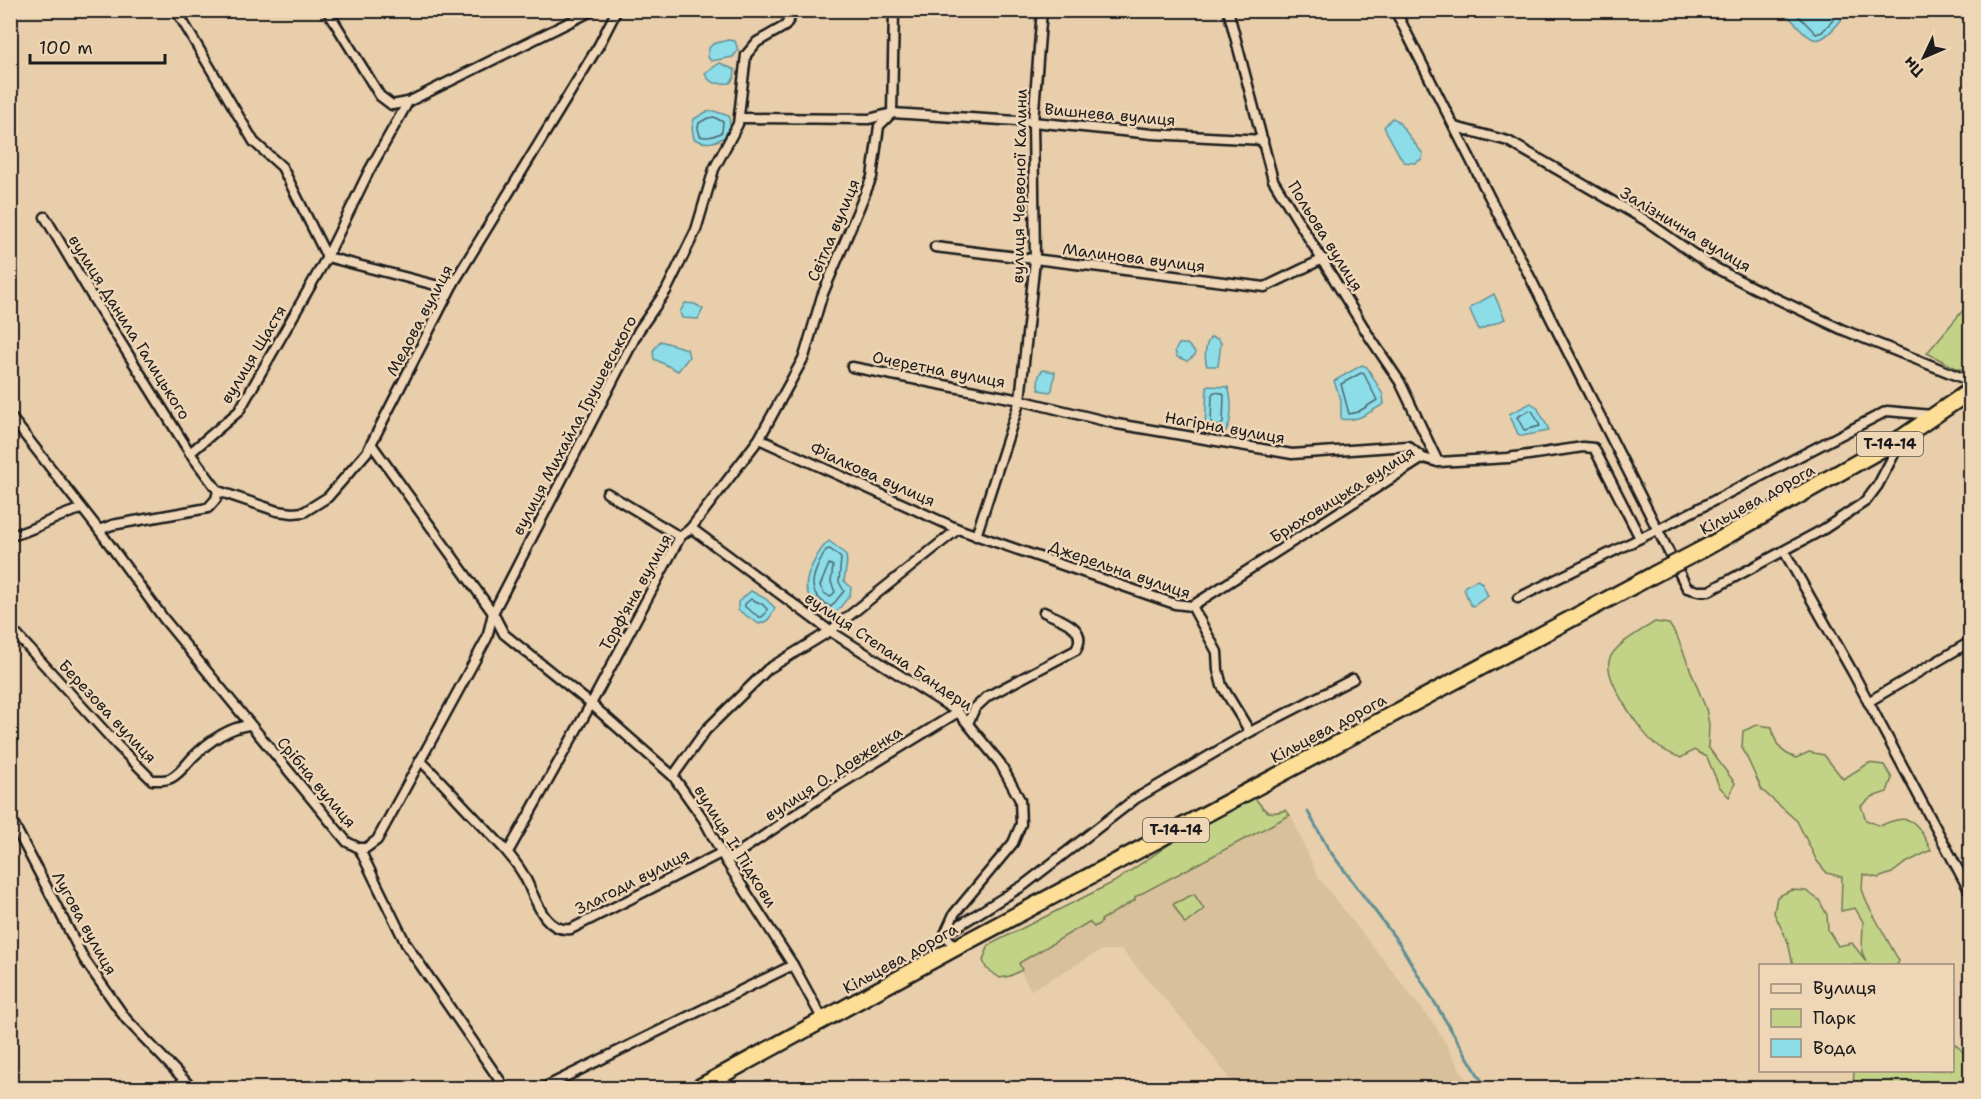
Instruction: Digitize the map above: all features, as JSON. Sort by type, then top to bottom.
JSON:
[{"type":"highway","name":"Кільцева дорога","points":[[698,1089],[955,948],[1703,549],[1904,436],[1971,390]]},
{"type":"street","points":[[176,10],[254,142],[282,167],[327,257],[439,286],[453,284]]},
{"type":"street","points":[[327,10],[384,100],[392,105],[408,102],[594,10]]},
{"type":"street","name":"Медова вулиця","points":[[218,490],[277,511],[304,512],[328,497],[372,445],[453,284],[599,45],[617,10]]},
{"type":"street","name":"вулиця Михайла Грушевського","points":[[359,848],[366,848],[376,840],[487,638],[493,613],[639,330],[666,291],[696,230],[714,170],[738,124],[746,55],[757,42],[785,26],[790,18],[789,10]]},
{"type":"street","name":"Світла вулиця","points":[[804,357],[822,296],[872,177],[879,126],[892,113],[894,10]]},
{"type":"street","name":"вулиця Червоної Калини","points":[[976,536],[1020,400],[1035,260],[1033,122],[1042,10]]},
{"type":"street","name":"Польова вулиця","points":[[1228,10],[1273,180],[1405,390],[1438,462]]},
{"type":"street","points":[[1395,10],[1688,588],[1709,591],[1824,529],[1866,501],[1878,485],[1904,436]]},
{"type":"street","name":"вулиця Щастя","points":[[190,453],[239,411],[327,257],[369,171],[408,102]]},
{"type":"street","name":"Вишнева вулиця","points":[[738,118],[869,119],[892,113],[1033,122],[1152,134],[1263,140]]},
{"type":"street","name":"Залізнична вулиця","points":[[1455,127],[1508,141],[1645,220],[1708,264],[1752,286],[1841,329],[1971,381]]},
{"type":"street","name":"вулиця Данила Галицького","points":[[45,217],[190,453]]},
{"type":"street","name":"Малинова вулиця","points":[[935,247],[1265,287],[1323,259]]},
{"type":"street","name":"Торф'яна вулиця","points":[[508,852],[591,704],[680,537],[692,528],[759,439],[804,357]]},
{"type":"street","name":"Очеретна вулиця","points":[[852,367],[1020,400]]},
{"type":"street","name":"Нагірна вулиця","points":[[1020,400],[1117,424],[1292,454],[1408,446],[1423,458]]},
{"type":"street","points":[[1518,598],[1659,529],[1887,411],[1935,415]]},
{"type":"street","name":"Срібна вулиця","points":[[10,416],[99,530],[164,619],[249,725],[347,842],[359,848],[406,944],[505,1089]]},
{"type":"street","name":"Фіалкова вулиця","points":[[759,439],[976,536]]},
{"type":"street","name":"вулиця І. Підкови","points":[[372,445],[493,613],[504,633],[591,704],[673,776],[704,820],[721,853],[793,965],[823,1020]]},
{"type":"street","name":"Брюховицька вулиця","points":[[1191,606],[1423,458],[1438,462],[1508,458],[1583,447],[1594,448],[1640,538]]},
{"type":"street","points":[[99,530],[112,525],[208,508],[216,499],[218,490],[190,453]]},
{"type":"street","points":[[607,493],[680,537]]},
{"type":"street","points":[[10,536],[26,533],[70,512],[82,509]]},
{"type":"street","name":"вулиця Степана Бандери","points":[[692,528],[830,631],[958,712],[1000,763],[1020,800],[1021,824],[1013,843],[954,914],[945,934]]},
{"type":"street","points":[[673,776],[706,730],[768,669],[830,631],[958,529]]},
{"type":"street","name":"Джерельна вулиця","points":[[976,536],[1175,604],[1191,606],[1217,652],[1222,686],[1250,732]]},
{"type":"street","points":[[1784,551],[1971,892]]},
{"type":"street","points":[[968,723],[975,708],[988,696],[1076,650],[1079,633],[1075,626],[1044,612]]},
{"type":"street","name":"Березова вулиця","points":[[10,630],[152,780],[166,780],[174,777],[200,750],[220,735],[249,725]]},
{"type":"street","points":[[1868,702],[1971,642]]},
{"type":"street","points":[[955,948],[945,934],[1024,885],[1135,799],[1250,732],[1353,679]]},
{"type":"street","name":"вулиця О. Довженка","points":[[726,861],[839,785],[958,712]]},
{"type":"street","name":"Злагоди вулиця","points":[[420,760],[508,852],[523,874],[546,919],[554,927],[562,930],[571,929],[721,853]]},
{"type":"street","name":"Лугова вулиця","points":[[10,817],[84,959],[126,1019],[192,1089]]},
{"type":"street","points":[[543,1089],[793,965]]},
{"type":"shaded area","points":[[1291,815],[1318,877],[1436,1027],[1471,1088],[1236,1088],[1204,1044],[1122,950],[1102,950],[1031,990],[1016,965]]},
{"type":"green space","points":[[1970,302],[1970,369],[1958,369],[1927,353]]},
{"type":"green space","points":[[1655,622],[1669,624],[1677,636],[1706,709],[1709,724],[1708,747],[1735,783],[1729,797],[1719,786],[1707,757],[1694,750],[1681,758],[1656,745],[1633,718],[1618,693],[1609,670],[1611,655],[1628,639]]},
{"type":"green space","points":[[1757,725],[1772,727],[1779,746],[1790,756],[1796,758],[1809,752],[1824,755],[1843,779],[1869,763],[1884,765],[1892,778],[1887,792],[1872,797],[1861,806],[1866,820],[1880,826],[1891,821],[1907,819],[1917,826],[1931,850],[1892,873],[1878,878],[1863,874],[1862,889],[1867,903],[1899,961],[1898,964],[1793,964],[1788,942],[1774,913],[1777,897],[1791,890],[1806,891],[1819,900],[1827,915],[1828,930],[1838,946],[1852,943],[1866,961],[1862,952],[1863,922],[1855,908],[1841,911],[1842,877],[1827,873],[1817,861],[1797,821],[1762,790],[1742,747],[1743,731]]},
{"type":"green space","points":[[1255,798],[1267,812],[1275,813],[1285,810],[1290,815],[1135,897],[1135,900],[1101,920],[1102,922],[1094,927],[1089,922],[1019,963],[1022,970],[1000,978],[986,968],[983,960],[989,945],[1114,882],[1186,833]]},
{"type":"green space","points":[[1194,894],[1204,909],[1185,924],[1173,904]]},
{"type":"green space","points":[[1954,1044],[1969,1062],[1970,1088],[1853,1088],[1854,1072],[1954,1072]]},
{"type":"water","points":[[1787,11],[1836,11],[1842,19],[1826,36],[1814,39],[1787,15]]},
{"type":"water","points":[[728,40],[735,41],[738,50],[733,57],[711,61],[708,57],[709,48],[713,44]]},
{"type":"water","points":[[720,63],[735,70],[734,78],[730,83],[715,83],[709,80],[705,73]]},
{"type":"water","points":[[714,111],[729,116],[730,126],[726,136],[711,142],[694,139],[692,128],[694,119],[706,112]]},
{"type":"water","points":[[1392,118],[1397,120],[1423,154],[1422,159],[1415,163],[1404,162],[1401,158],[1384,127]]},
{"type":"water","points":[[1494,294],[1505,319],[1479,330],[1470,310],[1471,307]]},
{"type":"water","points":[[685,303],[695,304],[703,309],[698,319],[682,318],[680,312]]},
{"type":"water","points":[[1211,337],[1218,339],[1221,343],[1218,366],[1207,366],[1206,362],[1206,347]]},
{"type":"water","points":[[660,341],[687,349],[689,357],[678,371],[654,359],[653,351]]},
{"type":"water","points":[[1179,344],[1187,344],[1195,355],[1187,361],[1177,357],[1175,351]]},
{"type":"water","points":[[1362,365],[1367,367],[1383,395],[1384,404],[1359,418],[1341,419],[1341,400],[1334,381]]},
{"type":"water","points":[[1043,370],[1055,372],[1050,392],[1039,390],[1038,379]]},
{"type":"water","points":[[1207,386],[1228,387],[1231,410],[1228,428],[1225,432],[1205,428]]},
{"type":"water","points":[[1531,403],[1537,407],[1548,431],[1522,436],[1518,434],[1509,414]]},
{"type":"water","points":[[829,541],[846,557],[844,581],[851,587],[850,595],[835,614],[824,610],[810,598],[806,585],[813,564]]},
{"type":"water","points":[[1477,580],[1482,583],[1488,596],[1473,606],[1464,589],[1465,586]]},
{"type":"water","points":[[751,591],[766,599],[775,608],[765,622],[759,624],[738,610],[738,602]]},
{"type":"waterway","points":[[1308,812],[1329,850],[1399,943],[1486,1088]]}]
